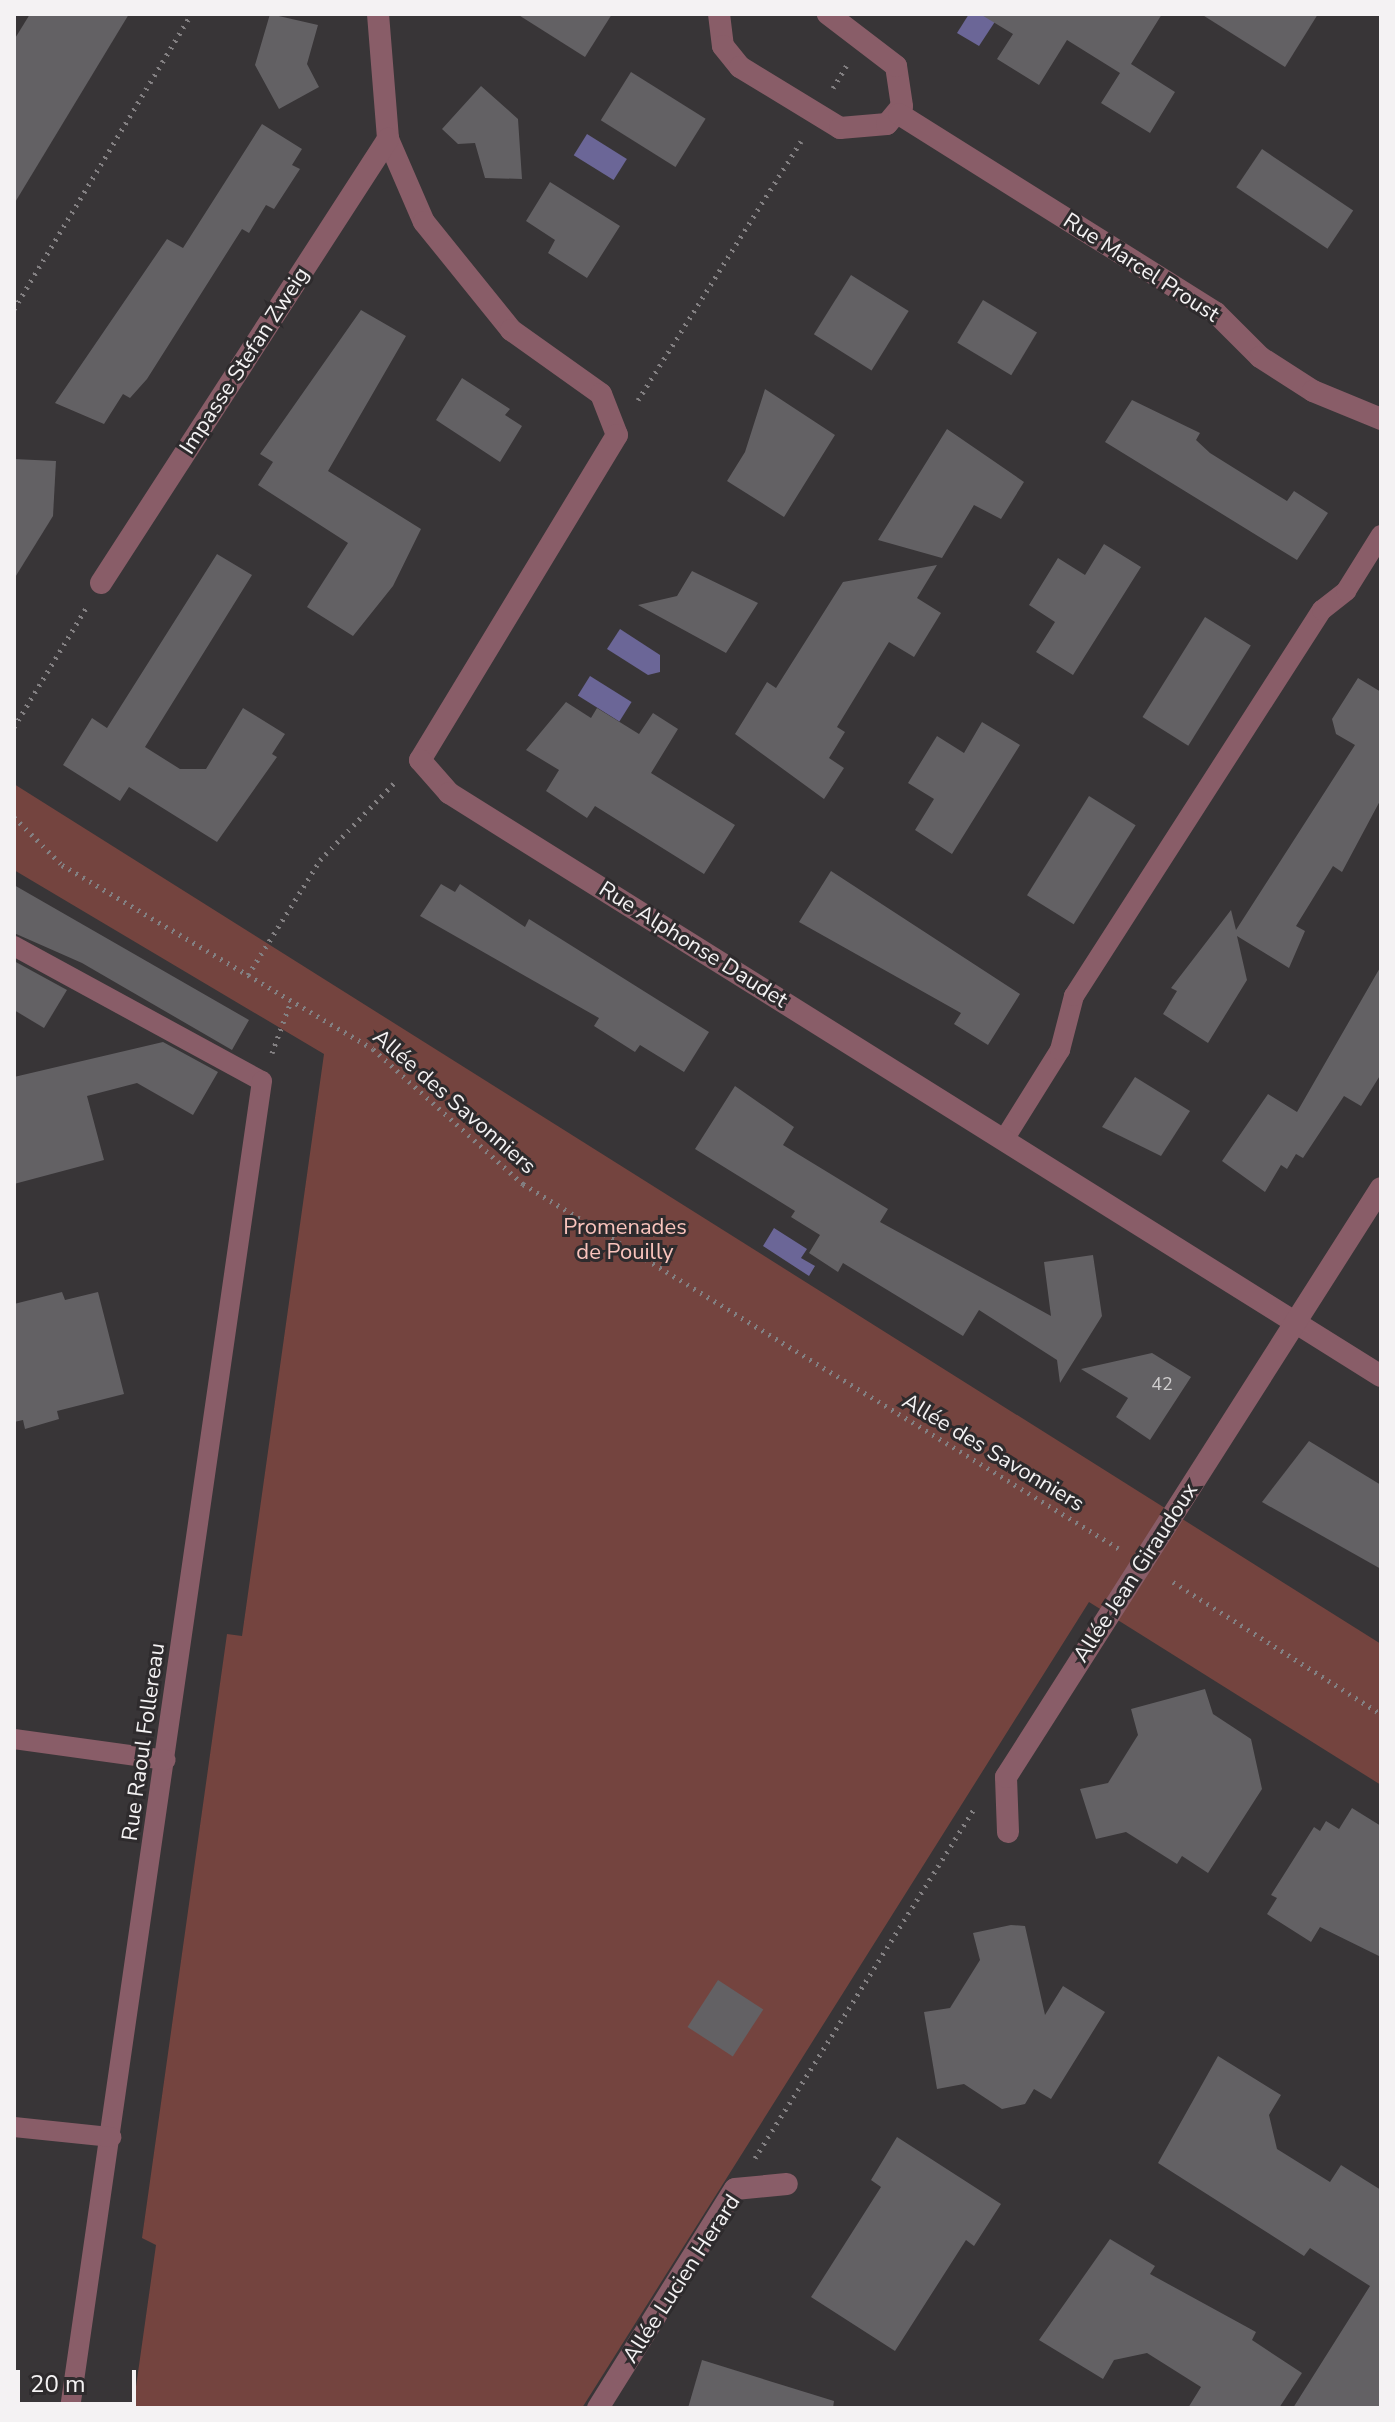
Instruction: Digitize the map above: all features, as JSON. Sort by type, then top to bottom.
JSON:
[{"type":"street","points":[[378,14],[388,139],[402,183],[464,280],[511,330],[601,394],[617,435],[420,760]]},
{"type":"street","points":[[719,14],[731,59],[817,115],[856,130],[899,114],[900,73],[864,37],[828,14]]},
{"type":"street","name":"Rue Marcel Proust","points":[[899,114],[1216,313],[1260,357],[1313,391],[1381,419]]},
{"type":"street","name":"Impasse Stefan Zweig","points":[[101,583],[388,139]]},
{"type":"street","name":"Rue Alphonse Daudet","points":[[420,760],[449,793],[1381,1376]]},
{"type":"street","name":"Allée Jean Giraudoux","points":[[1006,1777],[1381,1188]]},
{"type":"street","points":[[1006,1777],[1008,1832]]},
{"type":"street","name":"Allée Lucien Herard","points":[[598,2408],[735,2189],[787,2184]]},
{"type":"lane","points":[[1005,1138],[1060,1050],[1074,996],[1322,610],[1346,591],[1381,535]]},
{"type":"lane","points":[[14,946],[262,1081]]},
{"type":"lane","name":"Rue Raoul Follereau","points":[[70,2408],[262,1081]]},
{"type":"lane","points":[[14,1739],[166,1760]]},
{"type":"lane","points":[[14,2127],[111,2137]]},
{"type":"path","points":[[14,309],[191,14]]},
{"type":"path","points":[[617,435],[864,37]]},
{"type":"path","points":[[14,727],[101,583]]},
{"type":"path","points":[[248,975],[320,860],[420,760]]},
{"type":"path","name":"Allée des Savonniers","points":[[14,817],[62,865],[373,1049],[523,1184],[1126,1553]]},
{"type":"path","points":[[262,1081],[291,1001]]},
{"type":"path","points":[[1173,1582],[1381,1714]]},
{"type":"path","points":[[735,2189],[988,1785],[1006,1777]]},
{"type":"green space","name":"Promenades de Pouilly","points":[[14,784],[1381,1644],[1381,1785],[1089,1602],[582,2408],[133,2408],[156,2245],[142,2238],[227,1634],[242,1636],[324,1054],[14,870]]},
{"type":"shaded area","points":[[969,14],[1000,14],[979,46],[957,33]]},
{"type":"shaded area","points":[[587,134],[627,159],[614,180],[574,155]]},
{"type":"shaded area","points":[[620,629],[660,655],[660,672],[648,675],[607,649]]},
{"type":"shaded area","points":[[590,676],[632,702],[619,721],[578,696]]},
{"type":"shaded area","points":[[774,1228],[807,1249],[801,1258],[815,1266],[809,1276],[763,1246]]},
{"type":"building","points":[[30,14],[129,14],[14,204],[14,40]]},
{"type":"building","points":[[270,14],[318,25],[307,64],[319,87],[279,109],[255,65]]},
{"type":"building","points":[[517,14],[612,14],[585,57]]},
{"type":"building","points":[[980,14],[1162,14],[1131,64],[1175,92],[1150,133],[1101,103],[1120,73],[1067,40],[1039,85],[997,59],[1013,34]]},
{"type":"building","points":[[1201,14],[1318,14],[1285,67]]},
{"type":"building","points":[[631,72],[706,119],[675,167],[601,120]]},
{"type":"building","points":[[481,86],[518,119],[522,179],[485,178],[475,143],[458,144],[442,129]]},
{"type":"building","points":[[262,124],[302,149],[292,165],[300,169],[274,209],[266,205],[249,233],[242,229],[147,379],[130,398],[123,394],[104,424],[55,403],[167,239],[183,248]]},
{"type":"building","points":[[1262,149],[1353,211],[1327,249],[1236,187]]},
{"type":"building","points":[[550,182],[620,226],[587,278],[548,253],[555,240],[526,221]]},
{"type":"building","points":[[851,275],[909,311],[872,370],[814,334]]},
{"type":"building","points":[[983,300],[1037,332],[1011,375],[957,343]]},
{"type":"building","points":[[361,310],[406,336],[328,471],[421,529],[393,586],[353,636],[307,607],[348,543],[258,485],[273,462],[260,454]]},
{"type":"building","points":[[462,378],[510,409],[505,415],[522,426],[500,462],[436,420]]},
{"type":"building","points":[[765,389],[835,435],[784,517],[727,481],[745,452]]},
{"type":"building","points":[[1132,400],[1200,433],[1196,440],[1210,453],[1287,501],[1294,491],[1328,513],[1297,560],[1105,442]]},
{"type":"building","points":[[947,429],[1024,482],[1001,519],[974,505],[942,558],[878,540]]},
{"type":"building","points":[[14,459],[56,461],[53,516],[14,579]]},
{"type":"building","points":[[1104,544],[1141,567],[1073,675],[1036,652],[1055,622],[1029,605],[1058,558],[1085,575]]},
{"type":"building","points":[[217,554],[252,575],[145,747],[180,769],[206,769],[243,708],[285,734],[272,754],[277,757],[217,842],[129,787],[120,801],[63,765],[92,718],[107,728]]},
{"type":"building","points":[[937,565],[917,598],[941,613],[914,657],[889,642],[837,727],[845,732],[829,758],[844,768],[824,799],[735,734],[767,682],[776,688],[843,582]]},
{"type":"building","points":[[692,571],[758,603],[726,653],[638,605],[677,596]]},
{"type":"building","points":[[1205,617],[1251,646],[1188,746],[1142,717]]},
{"type":"building","points":[[1358,678],[1381,692],[1381,799],[1342,872],[1333,866],[1296,926],[1305,931],[1289,968],[1237,936],[1247,980],[1208,1043],[1163,1014],[1177,991],[1171,988],[1231,910],[1236,930],[1355,745],[1336,734],[1332,719]]},
{"type":"building","points":[[566,702],[591,718],[597,708],[639,734],[653,713],[678,729],[651,773],[735,825],[704,874],[595,806],[587,818],[546,791],[559,770],[526,750]]},
{"type":"building","points":[[982,722],[1020,745],[952,854],[915,830],[934,799],[908,783],[937,736],[964,753]]},
{"type":"building","points":[[1089,796],[1136,825],[1074,924],[1027,895]]},
{"type":"building","points":[[831,871],[1020,994],[988,1045],[954,1024],[961,1013],[799,922]]},
{"type":"building","points":[[441,884],[455,892],[460,884],[525,927],[529,919],[709,1032],[684,1072],[640,1045],[635,1052],[594,1026],[599,1018],[420,916]]},
{"type":"building","points":[[14,885],[249,1020],[232,1050],[82,963],[14,933]]},
{"type":"building","points":[[14,961],[67,990],[44,1028],[14,1010]]},
{"type":"building","points":[[1381,966],[1381,1074],[1361,1106],[1344,1096],[1303,1158],[1296,1154],[1287,1169],[1281,1165],[1265,1192],[1222,1161],[1268,1094],[1297,1112]]},
{"type":"building","points":[[163,1042],[218,1072],[193,1115],[137,1083],[87,1096],[104,1160],[14,1184],[14,1077]]},
{"type":"building","points":[[1135,1077],[1190,1111],[1161,1156],[1102,1127]]},
{"type":"building","points":[[735,1086],[794,1127],[783,1145],[888,1209],[880,1222],[1051,1316],[1044,1262],[1093,1255],[1102,1316],[1060,1383],[1057,1360],[979,1310],[963,1336],[843,1263],[838,1272],[809,1253],[820,1235],[791,1217],[795,1211],[695,1149]]},
{"type":"building","points":[[62,1292],[65,1300],[98,1292],[124,1394],[57,1411],[59,1419],[25,1429],[23,1420],[14,1422],[14,1304]]},
{"type":"building","points":[[1152,1353],[1191,1377],[1150,1440],[1116,1417],[1128,1398],[1081,1369]]},
{"type":"building","points":[[1309,1441],[1381,1485],[1381,1569],[1262,1502]]},
{"type":"building","points":[[1205,1689],[1213,1714],[1251,1739],[1262,1789],[1208,1873],[1182,1856],[1177,1864],[1126,1832],[1096,1839],[1080,1789],[1108,1783],[1138,1735],[1131,1709]]},
{"type":"building","points":[[1352,1808],[1381,1826],[1381,1957],[1320,1927],[1311,1942],[1267,1914],[1277,1898],[1271,1895],[1314,1827],[1320,1831],[1326,1821],[1339,1829]]},
{"type":"building","points":[[1011,1925],[1025,1926],[1045,2015],[1063,1986],[1105,2012],[1051,2099],[1034,2089],[1025,2104],[1002,2109],[964,2084],[937,2089],[924,2012],[950,2008],[980,1960],[973,1933]]},
{"type":"building","points":[[718,1980],[763,2009],[733,2056],[688,2027]]},
{"type":"building","points":[[1218,2056],[1281,2095],[1269,2115],[1277,2149],[1330,2182],[1341,2165],[1381,2190],[1381,2408],[1293,2408],[1370,2286],[1310,2248],[1304,2256],[1158,2163]]},
{"type":"building","points":[[897,2137],[1001,2204],[974,2246],[966,2240],[895,2351],[811,2297],[881,2187],[871,2180]]},
{"type":"building","points":[[1110,2239],[1155,2266],[1150,2274],[1256,2332],[1252,2340],[1302,2373],[1279,2408],[1188,2408],[1201,2387],[1147,2353],[1114,2360],[1103,2379],[1039,2340]]},
{"type":"building","points":[[702,2360],[834,2401],[833,2408],[688,2408]]}]
